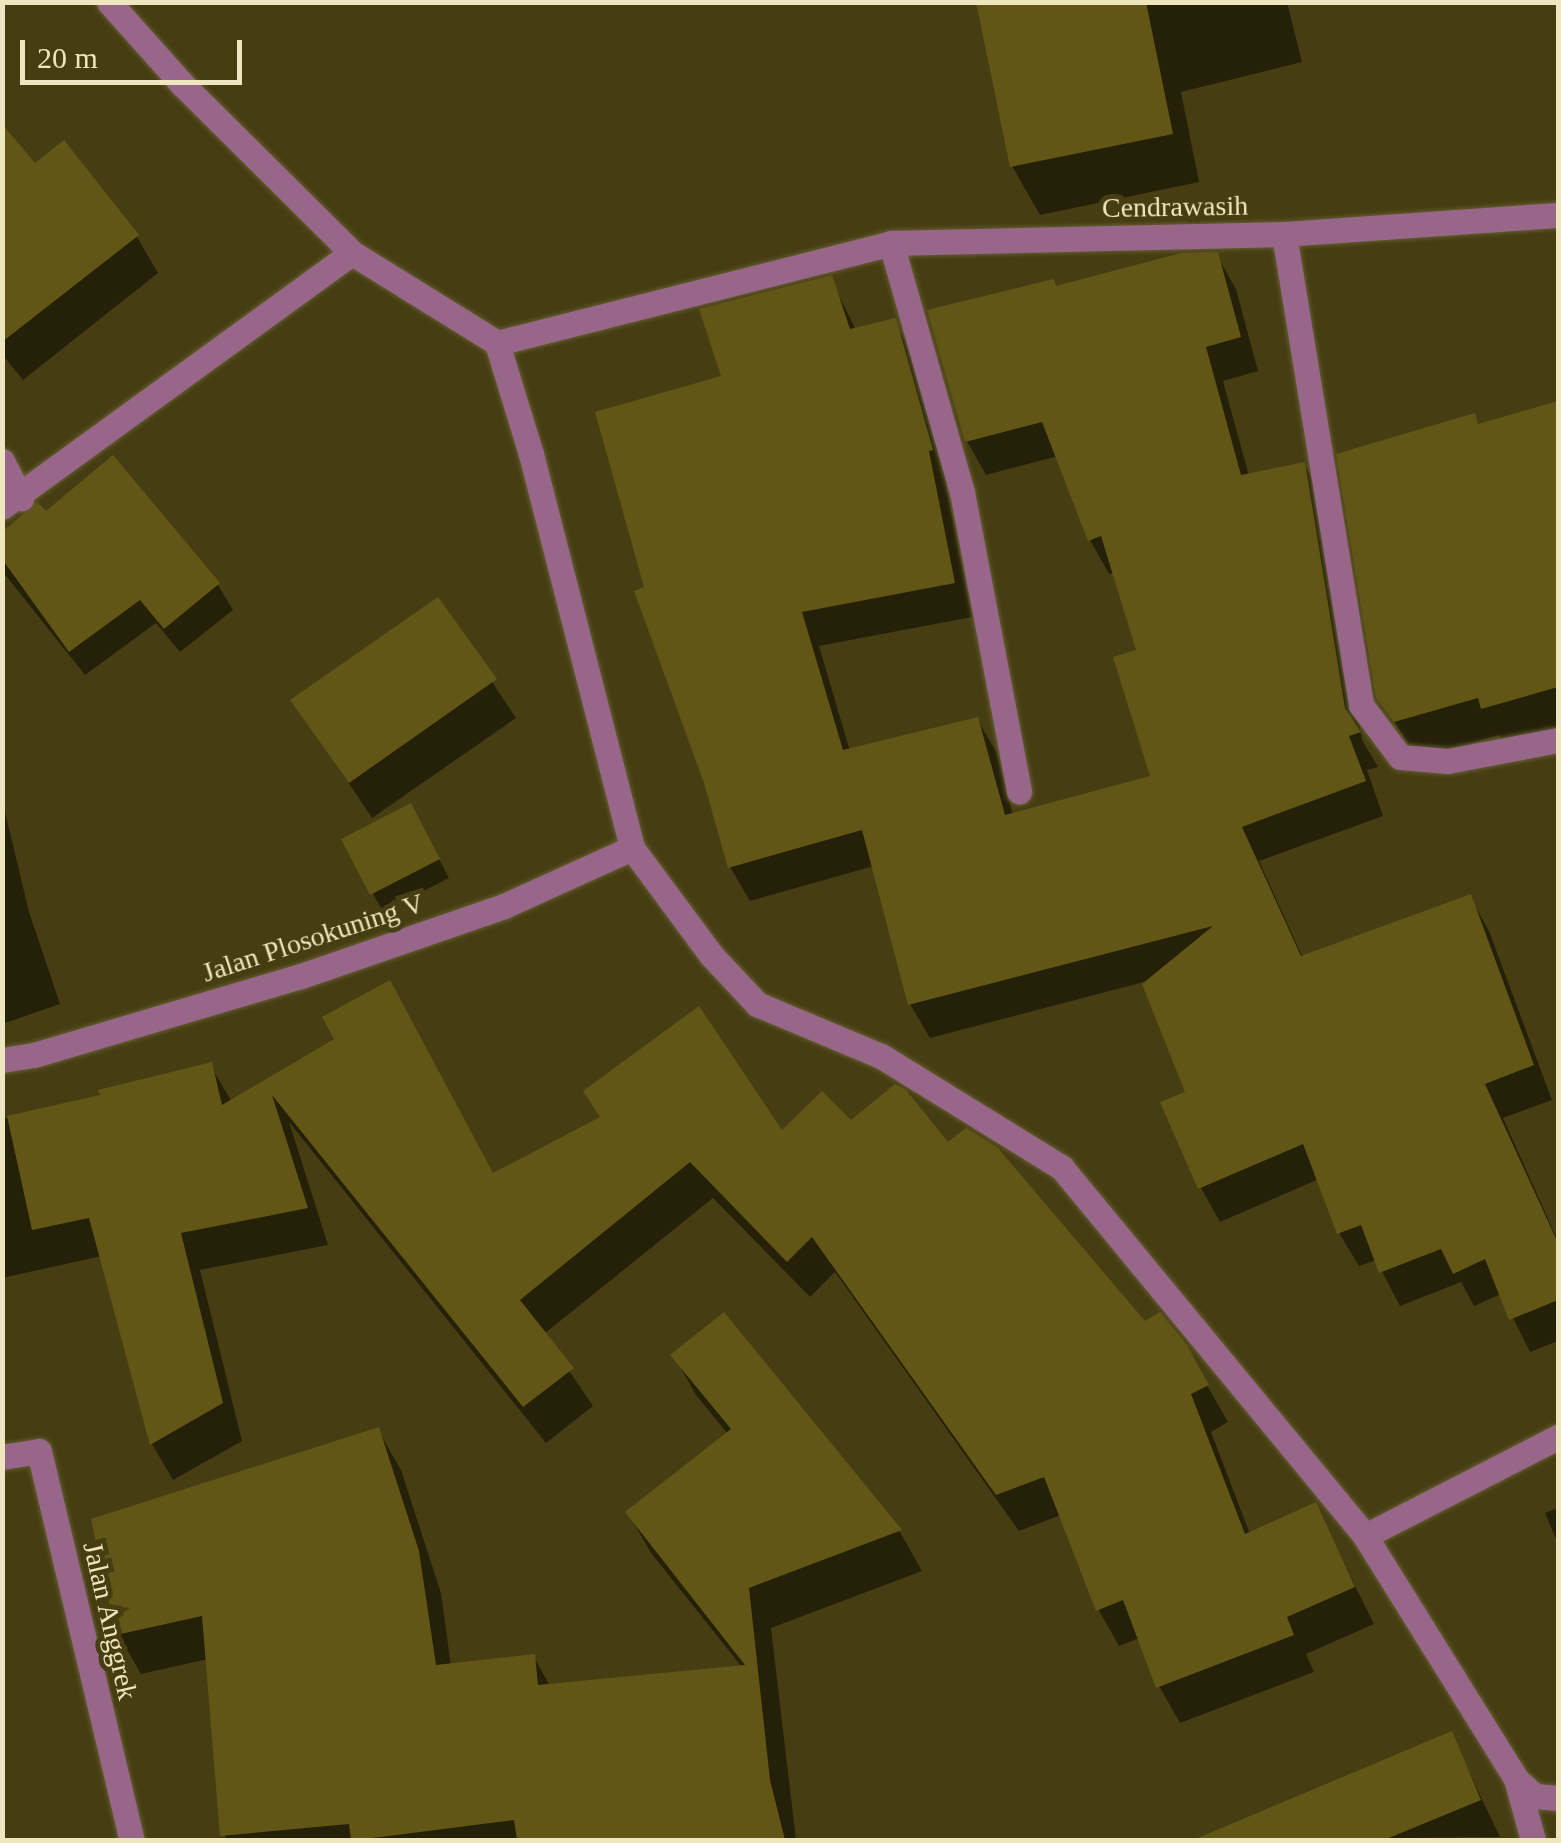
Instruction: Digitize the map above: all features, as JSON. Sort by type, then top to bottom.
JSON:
[{"type":"street","points":[[109,2],[182,84],[352,253],[497,343],[530,454],[632,848],[712,956],[757,1004],[881,1056],[1062,1168],[1365,1536],[1516,1780],[1534,1840]]},
{"type":"street","points":[[1284,234],[1558,215]]},
{"type":"street","name":"Cendrawasih","points":[[497,343],[890,243],[1284,234],[1362,705],[1400,757],[1448,761],[1558,740]]},
{"type":"street","points":[[890,243],[962,492],[1019,792]]},
{"type":"street","points":[[2,461],[12,503],[352,253]]},
{"type":"street","name":"Jalan Plosokuning V","points":[[2,1060],[34,1055],[301,976],[504,906],[632,848]]},
{"type":"street","points":[[1365,1536],[1558,1436]]},
{"type":"street","name":"Jalan Anggrek","points":[[2,1457],[38,1451],[132,1840]]},
{"type":"street","points":[[1516,1780],[1535,1796],[1558,1798]]},
{"type":"building","points":[[976,2],[1146,2],[1173,134],[1010,167]]},
{"type":"building","points":[[2,124],[35,163],[64,140],[139,235],[2,342]]},
{"type":"building","points":[[1218,252],[1241,337],[1206,347],[1241,475],[1305,462],[1345,708],[1361,732],[1349,736],[1366,781],[1242,827],[1301,956],[1471,894],[1534,1065],[1485,1084],[1558,1243],[1558,1300],[1509,1320],[1485,1259],[1453,1274],[1441,1249],[1379,1273],[1361,1225],[1337,1234],[1303,1144],[1198,1189],[1160,1102],[1185,1092],[1142,984],[1213,926],[908,1005],[862,830],[728,868],[704,783],[634,591],[644,587],[595,412],[721,376],[699,309],[832,275],[850,329],[896,318],[933,450],[929,451],[955,583],[802,612],[843,750],[978,717],[1005,815],[1150,776],[1113,657],[1136,650],[1101,536],[1088,541],[1042,422],[965,442],[927,310],[1054,279],[1056,286],[1181,253]]},
{"type":"building","points":[[1558,401],[1558,687],[1481,709],[1478,698],[1394,722],[1376,698],[1336,454],[1475,413],[1478,424]]},
{"type":"building","points":[[113,455],[220,583],[164,629],[140,600],[69,652],[2,559],[2,532],[37,502],[46,511]]},
{"type":"building","points":[[438,597],[497,679],[349,783],[290,700]]},
{"type":"building","points":[[411,803],[440,859],[370,895],[341,839]]},
{"type":"building","points":[[390,980],[493,1173],[600,1117],[583,1091],[699,1006],[782,1130],[822,1091],[851,1120],[895,1084],[906,1090],[948,1142],[966,1128],[997,1147],[1145,1321],[1160,1312],[1187,1345],[1209,1385],[1191,1394],[1245,1534],[1316,1502],[1355,1587],[1287,1617],[1294,1635],[1156,1688],[1123,1600],[1096,1611],[1044,1477],[996,1495],[812,1237],[787,1262],[690,1162],[520,1300],[574,1368],[523,1407],[272,1095],[308,1208],[181,1233],[223,1403],[150,1445],[89,1218],[32,1230],[7,1116],[100,1095],[98,1090],[212,1062],[222,1105],[334,1039],[322,1017]]},
{"type":"building","points":[[724,1312],[902,1530],[749,1588],[770,1780],[785,1840],[517,1840],[514,1820],[357,1840],[351,1840],[349,1824],[220,1836],[202,1616],[116,1635],[91,1519],[379,1427],[419,1551],[436,1665],[535,1654],[538,1685],[745,1665],[625,1512],[731,1429],[670,1355]]},
{"type":"building","points":[[1452,1731],[1481,1800],[1384,1840],[1193,1840]]}]
